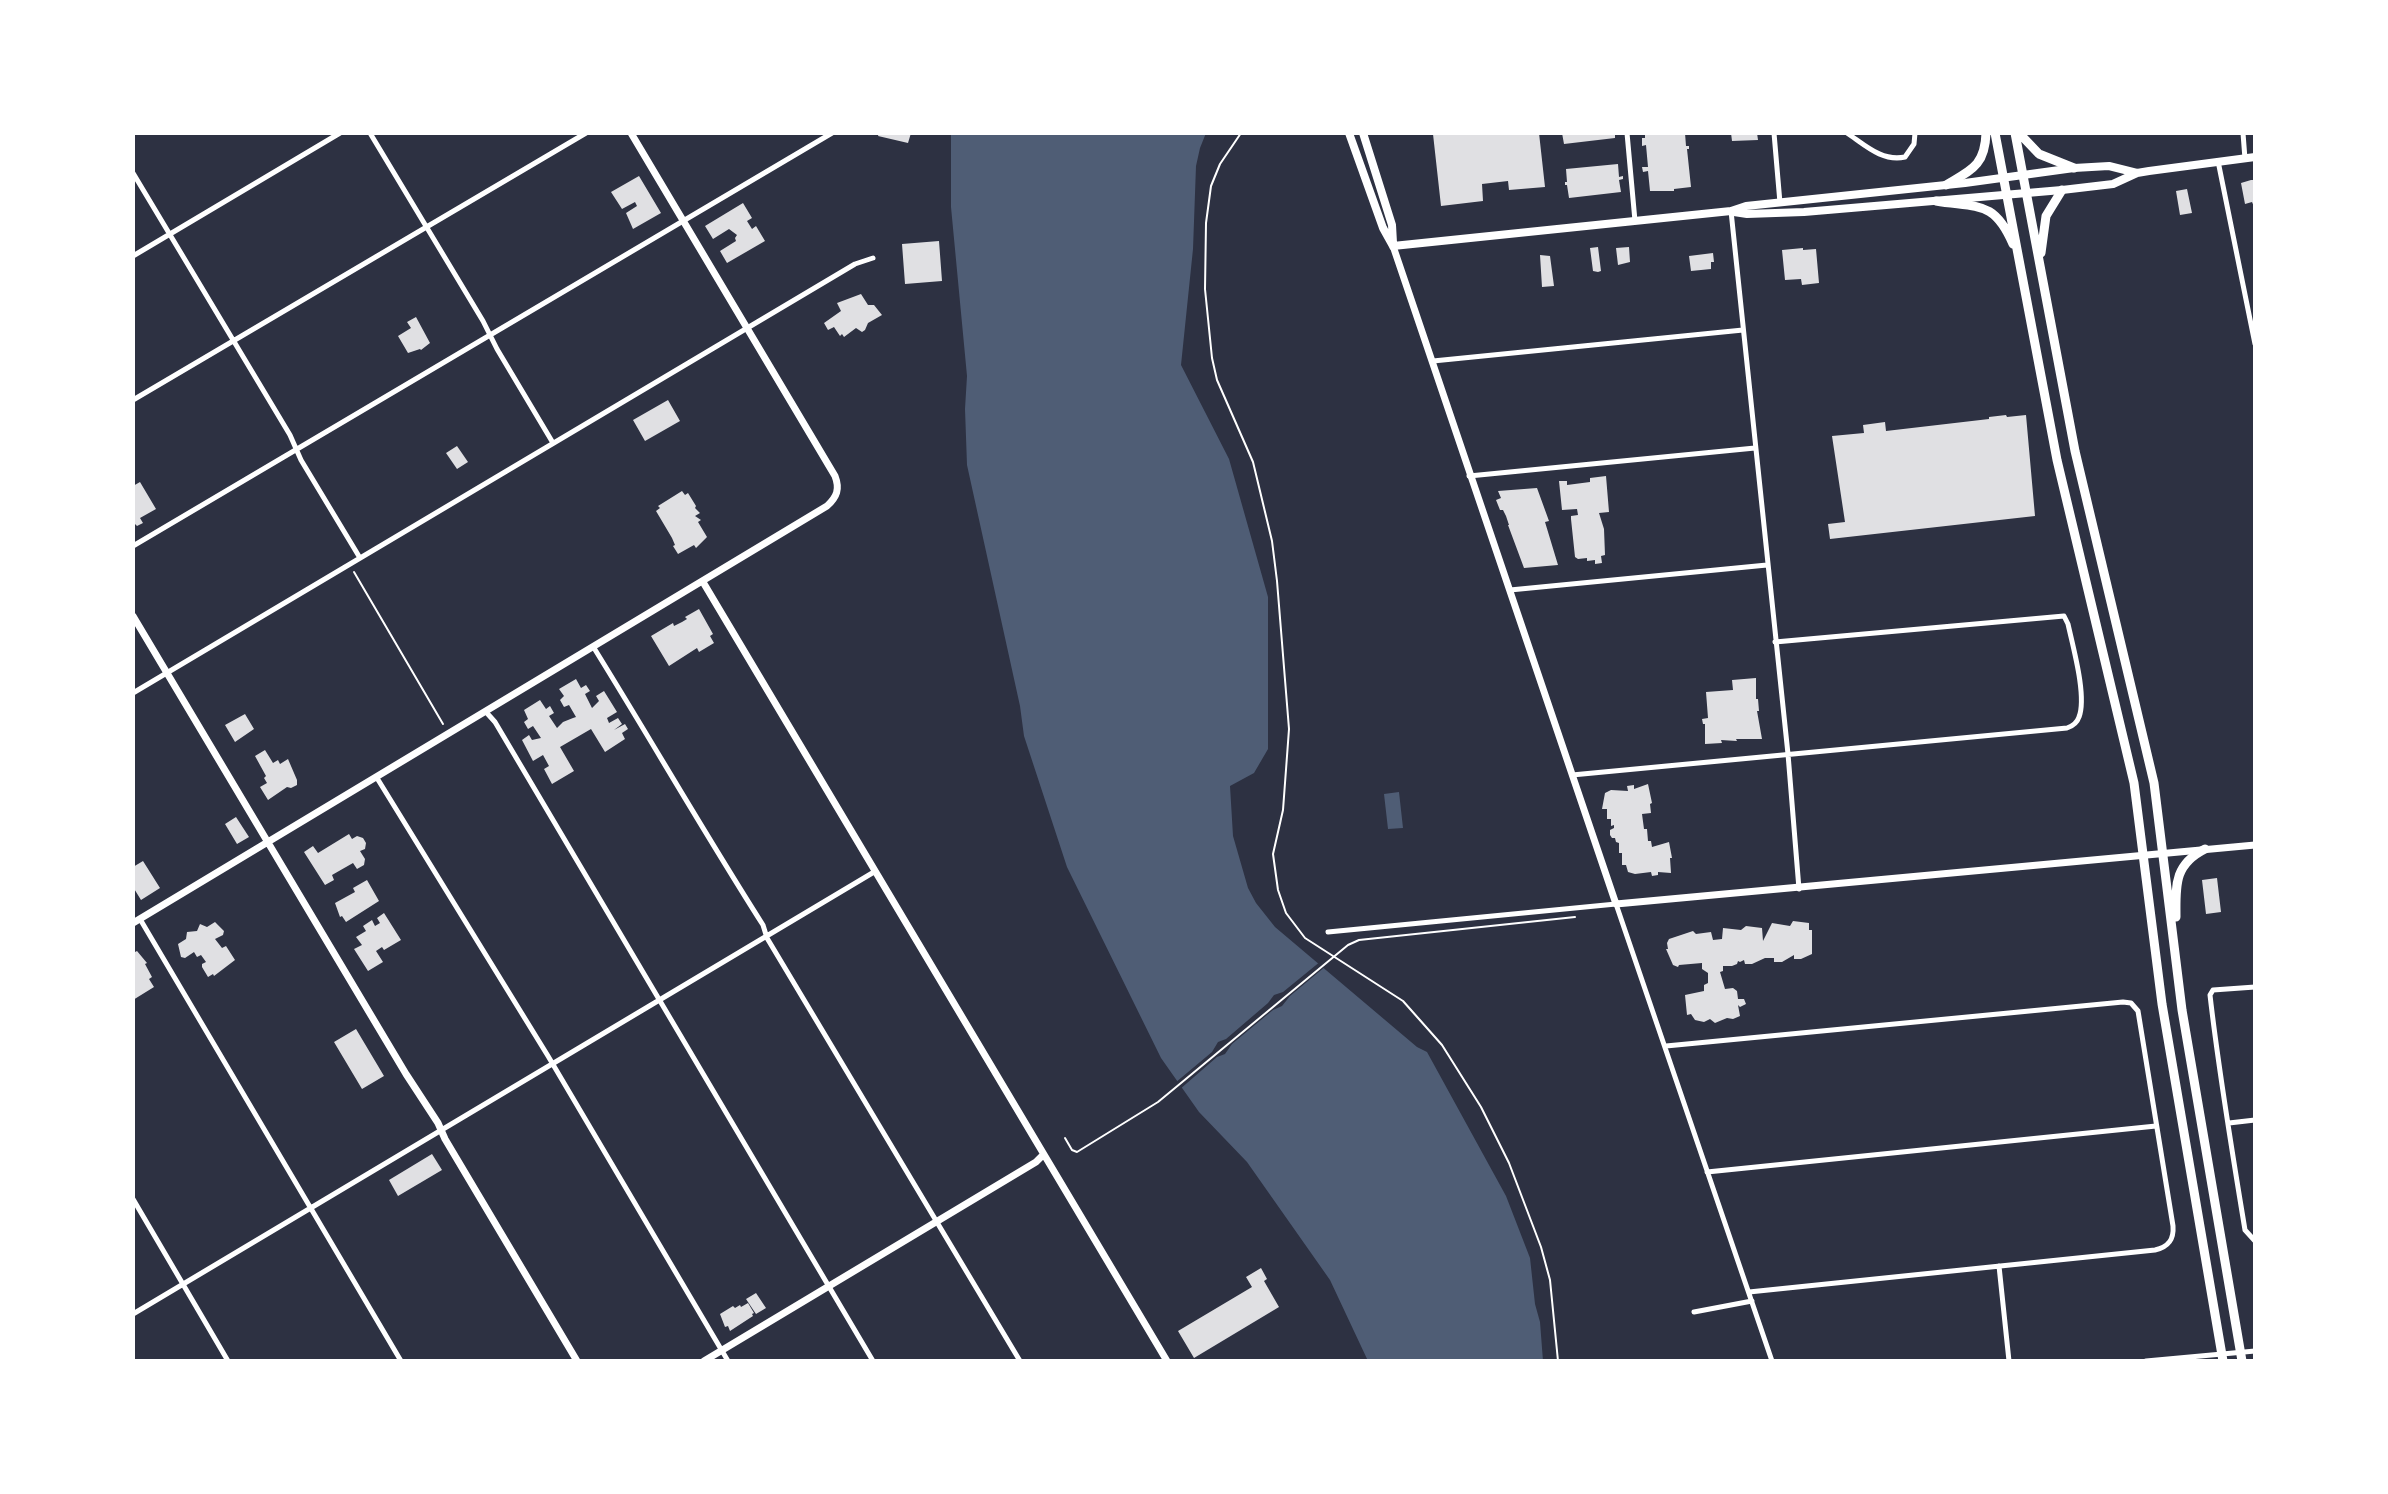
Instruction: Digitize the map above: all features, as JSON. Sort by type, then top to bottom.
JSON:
[{"type":"main road","points":[[1349,133],[1383,228],[1393,246]]},
{"type":"main road","points":[[1363,133],[1392,225],[1393,246]]},
{"type":"main road","points":[[1947,185],[1976,165],[1984,150],[1986,133]]},
{"type":"main road","points":[[1995,133],[2057,460],[2134,783],[2162,1004],[2222,1357]]},
{"type":"main road","points":[[2017,133],[2039,154],[2074,168]]},
{"type":"main road","points":[[2017,133],[2022,176],[2075,451],[2154,783],[2188,1047],[2241,1357]]},
{"type":"main road","points":[[1731,211],[1747,214],[1781,213],[2062,190],[2113,184],[2137,173],[2255,158]]},
{"type":"main road","points":[[1393,246],[1731,211],[1746,206],[1947,185],[2074,168],[2109,166],[2137,173]]},
{"type":"main road","points":[[2040,265],[2046,216],[2062,190]]},
{"type":"main road","points":[[1936,201],[1984,208],[1994,213],[2006,227],[2020,261]]},
{"type":"main road","points":[[2176,961],[2178,880],[2186,862],[2205,849]]},
{"type":"street","points":[[133,256],[340,133]]},
{"type":"street","points":[[370,133],[554,443]]},
{"type":"street","points":[[133,400],[586,133]]},
{"type":"street","points":[[401,1361],[136,921],[703,582],[827,506],[837,493],[835,476],[631,133]]},
{"type":"street","points":[[133,547],[832,133]]},
{"type":"street","points":[[1627,133],[1635,221]]},
{"type":"street","points":[[1774,133],[1781,213]]},
{"type":"street","points":[[1847,133],[1887,158],[1905,157],[1912,149],[1915,133]]},
{"type":"street","points":[[2243,133],[2245,159]]},
{"type":"street","points":[[2218,162],[2255,344]]},
{"type":"street","points":[[133,173],[360,558]]},
{"type":"street","points":[[1731,211],[1788,754],[1799,889]]},
{"type":"street","points":[[1393,246],[1772,1361]]},
{"type":"street","points":[[133,693],[855,264],[873,258]]},
{"type":"street","points":[[1433,361],[1743,330]]},
{"type":"street","points":[[1469,475],[1755,448]]},
{"type":"street","points":[[1510,590],[1767,565]]},
{"type":"street","points":[[703,582],[1167,1361]]},
{"type":"street","points":[[133,616],[577,1361]]},
{"type":"street","points":[[1572,775],[2071,727],[2079,717],[2080,694],[2068,624],[2064,616],[1775,642]]},
{"type":"street","points":[[594,648],[656,748],[694,816],[763,925],[767,938],[1020,1361]]},
{"type":"street","points":[[486,712],[495,722],[873,1361]]},
{"type":"street","points":[[377,778],[728,1361]]},
{"type":"street","points":[[1328,933],[2255,845]]},
{"type":"street","points":[[133,1314],[874,872]]},
{"type":"street","points":[[2253,1239],[2245,1230],[2229,1123],[2221,1092],[2210,995],[2213,990],[2255,986]]},
{"type":"street","points":[[1666,1046],[2110,1003],[2131,1003],[2138,1011],[2173,1226],[2171,1240],[2166,1246],[2155,1250],[1749,1292]]},
{"type":"street","points":[[2229,1123],[2255,1120]]},
{"type":"street","points":[[1707,1172],[2156,1126]]},
{"type":"street","points":[[704,1361],[1036,1162],[1043,1155]]},
{"type":"street","points":[[133,1199],[228,1361]]},
{"type":"street","points":[[1999,1266],[2009,1361]]},
{"type":"street","points":[[1694,1312],[1752,1301]]},
{"type":"street","points":[[2146,1361],[2241,1357],[2255,1350]]},
{"type":"path","points":[[1241,133],[1216,171],[1208,204],[1205,278],[1212,358],[1223,397],[1245,439],[1253,462],[1265,506],[1277,581],[1289,737],[1283,810],[1275,843],[1274,866],[1282,903],[1289,918],[1305,938],[1403,1001],[1442,1045],[1480,1107],[1509,1163],[1541,1247],[1550,1280],[1558,1361]]},
{"type":"path","points":[[354,571],[443,724]]},
{"type":"path","points":[[1065,1138],[1072,1150],[1077,1152],[1148,1108],[1348,944],[1359,940],[1587,916],[1592,915],[1598,906]]},
{"type":"water","points":[[951,133],[1206,133],[1196,166],[1193,249],[1181,365],[1229,459],[1268,597],[1268,749],[1254,773],[1230,786],[1233,836],[1248,888],[1275,927],[1417,1047],[1427,1052],[1506,1196],[1530,1258],[1543,1361],[1368,1361],[1330,1280],[1247,1162],[1199,1112],[1161,1058],[1067,867],[1024,736],[1020,706],[967,465],[967,376],[951,207]]},
{"type":"water","points":[[1399,792],[1403,828],[1388,829],[1384,794]]},
{"type":"pier","points":[[1321,961],[1326,966],[1282,1006],[1273,1010],[1232,1044],[1225,1054],[1217,1057],[1179,1090],[1175,1083],[1212,1052],[1218,1042],[1226,1039],[1274,995],[1283,992]]},
{"type":"building","points":[[879,133],[911,133],[908,143],[878,136]]},
{"type":"building","points":[[1539,133],[1545,187],[1509,190],[1508,181],[1482,184],[1483,201],[1441,206],[1433,134]]},
{"type":"building","points":[[1562,133],[1615,133],[1615,138],[1564,144]]},
{"type":"building","points":[[1645,133],[1685,133],[1686,146],[1689,146],[1687,149],[1691,187],[1674,191],[1650,191],[1648,171],[1643,172],[1642,167],[1648,167],[1646,145],[1642,146]]},
{"type":"building","points":[[1731,133],[1757,133],[1758,140],[1732,141]]},
{"type":"building","points":[[1618,164],[1619,177],[1623,176],[1623,179],[1619,180],[1621,192],[1569,198],[1565,185],[1566,169]]},
{"type":"building","points":[[639,176],[661,213],[633,229],[626,213],[637,206],[635,202],[622,209],[611,192]]},
{"type":"building","points":[[2255,180],[2255,209],[2252,202],[2245,204],[2241,183]]},
{"type":"building","points":[[2187,189],[2192,213],[2180,215],[2176,191]]},
{"type":"building","points":[[743,203],[752,218],[747,221],[752,229],[756,226],[765,241],[727,263],[720,251],[736,241],[737,235],[729,229],[713,239],[705,226]]},
{"type":"building","points":[[939,241],[942,281],[905,284],[902,244]]},
{"type":"building","points":[[1598,247],[1601,271],[1598,272],[1593,271],[1590,248]]},
{"type":"building","points":[[1629,247],[1630,262],[1618,265],[1616,248]]},
{"type":"building","points":[[1816,249],[1819,283],[1802,285],[1801,279],[1785,280],[1782,250]]},
{"type":"building","points":[[1713,253],[1714,262],[1711,262],[1711,269],[1691,271],[1689,256]]},
{"type":"building","points":[[1540,255],[1550,256],[1554,286],[1542,287]]},
{"type":"building","points":[[861,294],[868,305],[874,305],[882,315],[868,323],[862,332],[856,328],[844,337],[842,334],[840,336],[834,327],[828,330],[824,323],[841,311],[837,303]]},
{"type":"building","points":[[416,317],[430,343],[421,350],[408,353],[398,336],[411,328],[407,322]]},
{"type":"building","points":[[668,400],[680,421],[645,441],[633,420]]},
{"type":"building","points":[[2006,415],[2026,415],[2035,516],[1830,539],[1828,524],[1845,522],[1832,436],[1864,433],[1863,425],[1885,422],[1886,431]]},
{"type":"building","points":[[457,446],[468,462],[457,469],[446,453]]},
{"type":"building","points":[[1606,476],[1609,512],[1599,513],[1604,529],[1605,555],[1601,556],[1602,563],[1595,564],[1595,560],[1587,561],[1587,558],[1575,557],[1571,516],[1578,515],[1577,509],[1562,510],[1559,481],[1567,481],[1567,485],[1590,482],[1590,478]]},
{"type":"building","points":[[140,482],[156,509],[140,518],[143,523],[137,526],[133,522],[133,486]]},
{"type":"building","points":[[1537,488],[1549,521],[1545,522],[1558,565],[1524,568],[1506,516],[1496,500],[1501,498],[1498,491]]},
{"type":"building","points":[[682,491],[685,495],[688,493],[700,513],[695,516],[701,520],[698,522],[707,537],[696,548],[694,545],[678,554],[656,511],[660,508],[658,506]]},
{"type":"building","points":[[699,609],[713,634],[710,636],[714,643],[699,652],[697,648],[669,666],[651,636],[673,623],[674,626],[682,622],[687,619],[685,617]]},
{"type":"building","points":[[1756,678],[1757,711],[1762,739],[1721,740],[1722,743],[1705,744],[1705,724],[1702,719],[1708,718],[1706,692],[1733,690],[1732,680]]},
{"type":"building","points":[[576,679],[581,688],[586,685],[590,691],[585,694],[592,708],[599,701],[596,696],[604,691],[617,712],[607,718],[609,723],[618,718],[622,724],[614,730],[625,724],[628,729],[622,733],[625,739],[605,752],[591,729],[560,747],[574,771],[552,784],[544,769],[549,766],[543,755],[533,761],[522,740],[529,735],[532,740],[541,738],[533,726],[528,729],[524,722],[528,719],[524,710],[540,700],[546,709],[550,706],[554,713],[549,716],[557,728],[563,722],[576,717],[569,705],[564,707],[560,700],[564,696],[559,689]]},
{"type":"building","points":[[245,714],[254,729],[235,742],[225,725]]},
{"type":"building","points":[[265,750],[273,763],[278,760],[280,764],[288,759],[297,780],[297,785],[287,787],[268,800],[260,787],[267,783],[264,778],[266,776],[255,756]]},
{"type":"building","points":[[1648,784],[1652,803],[1651,813],[1642,814],[1644,829],[1647,829],[1648,841],[1651,841],[1652,847],[1669,842],[1672,858],[1671,873],[1658,872],[1658,875],[1652,876],[1651,872],[1628,872],[1626,865],[1622,865],[1619,843],[1610,835],[1614,825],[1611,826],[1611,819],[1607,819],[1607,809],[1602,809],[1605,793],[1611,790],[1628,791],[1627,786],[1634,785],[1634,789]]},
{"type":"building","points":[[236,817],[249,837],[237,844],[225,824]]},
{"type":"building","points":[[349,834],[352,839],[357,836],[363,838],[366,843],[365,849],[360,851],[365,859],[364,865],[357,869],[353,863],[332,875],[334,880],[325,885],[304,852],[313,846],[318,853]]},
{"type":"building","points":[[143,861],[160,888],[141,900],[133,887],[133,867]]},
{"type":"building","points":[[2217,878],[2221,912],[2206,914],[2202,880]]},
{"type":"building","points":[[367,880],[379,901],[346,922],[340,917],[335,903],[355,892],[353,888]]},
{"type":"building","points":[[384,913],[401,940],[384,950],[382,947],[376,951],[383,962],[368,971],[354,949],[362,945],[356,937],[366,931],[363,926],[372,920],[375,926],[380,923],[377,918]]},
{"type":"building","points":[[1793,921],[1809,923],[1809,930],[1812,930],[1812,954],[1801,959],[1794,959],[1794,955],[1782,962],[1765,958],[1752,964],[1745,964],[1744,960],[1732,966],[1723,966],[1723,971],[1720,972],[1725,989],[1733,988],[1737,991],[1738,999],[1744,999],[1746,1004],[1740,1007],[1738,1005],[1740,1016],[1715,1023],[1710,1019],[1704,1022],[1695,1020],[1691,1014],[1687,1015],[1685,995],[1704,991],[1704,985],[1708,983],[1708,973],[1702,969],[1702,963],[1678,967],[1673,965],[1666,949],[1669,939],[1693,931],[1696,934],[1711,932],[1713,940],[1722,939],[1723,928],[1741,930],[1746,926],[1762,928],[1763,941],[1772,923],[1790,926]]},
{"type":"building","points":[[215,922],[224,931],[223,935],[215,939],[222,948],[226,946],[235,960],[214,976],[213,974],[208,977],[202,967],[206,962],[201,955],[197,957],[194,952],[185,958],[181,957],[178,944],[186,939],[187,932],[197,931],[200,924],[207,927]]},
{"type":"building","points":[[137,951],[147,963],[145,964],[152,977],[149,979],[154,987],[133,1000],[133,953]]},
{"type":"building","points":[[356,1029],[384,1076],[362,1089],[334,1042]]},
{"type":"building","points":[[432,1154],[442,1170],[398,1196],[389,1180]]},
{"type":"building","points":[[1261,1268],[1267,1279],[1264,1281],[1279,1307],[1194,1358],[1178,1331],[1252,1287],[1246,1277]]},
{"type":"building","points":[[756,1293],[766,1308],[756,1314],[746,1299]]},
{"type":"building","points":[[748,1303],[753,1316],[730,1331],[728,1326],[725,1327],[720,1314],[733,1306],[741,1307]]}]
